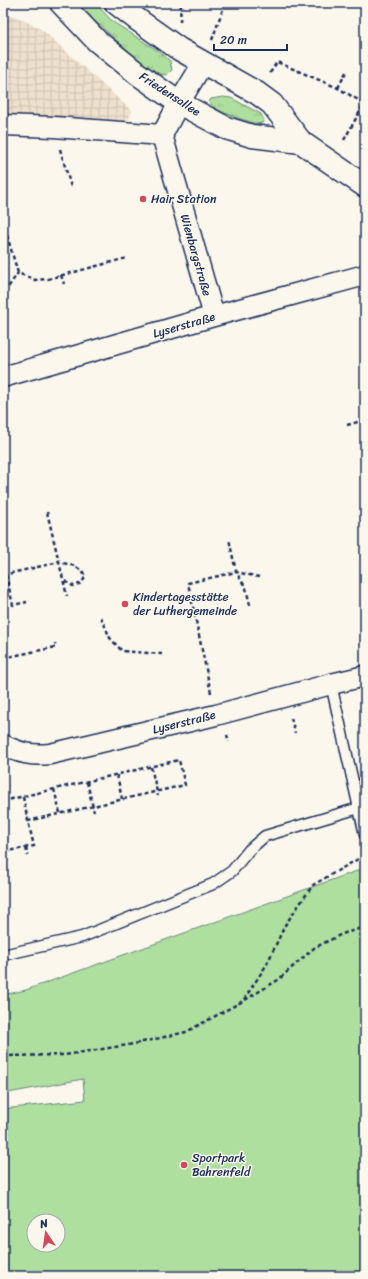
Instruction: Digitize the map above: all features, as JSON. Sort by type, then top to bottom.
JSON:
[{"type":"street","name":"Friedensallee","points":[[61,3],[97,41],[138,74],[179,103],[226,128],[252,136],[301,142]]},
{"type":"street","name":"Friedensallee","points":[[116,3],[161,37],[203,63],[257,93],[272,104],[301,142],[365,186]]},
{"type":"street","points":[[3,125],[54,127],[162,135],[203,63]]},
{"type":"street","name":"Wienbargstraße","points":[[162,135],[214,316]]},
{"type":"street","name":"Lyserstraße","points":[[3,377],[214,316],[365,275]]},
{"type":"street","name":"Lyserstraße","points":[[3,745],[23,753],[36,756],[50,754],[216,715],[365,676]]},
{"type":"lane","points":[[331,684],[365,836]]},
{"type":"lane","points":[[3,955],[82,937],[213,884],[232,871],[249,850],[265,836],[359,808]]},
{"type":"path","points":[[180,22],[181,3]]},
{"type":"path","points":[[211,41],[225,3]]},
{"type":"path","points":[[270,74],[277,62],[338,88],[365,104],[344,140]]},
{"type":"path","points":[[338,88],[346,72]]},
{"type":"path","points":[[54,127],[71,187]]},
{"type":"path","points":[[3,222],[18,273],[27,278],[35,280],[61,275],[126,258]]},
{"type":"path","points":[[3,291],[9,286],[18,273]]},
{"type":"path","points":[[61,275],[64,284]]},
{"type":"path","points":[[347,425],[365,420]]},
{"type":"path","points":[[47,512],[67,596]]},
{"type":"path","points":[[229,539],[236,572],[246,588],[250,605]]},
{"type":"path","points":[[27,602],[13,605],[5,575],[59,562],[75,566],[83,572],[85,577],[82,583],[73,586],[63,580]]},
{"type":"path","points":[[216,715],[188,583],[236,572],[259,577]]},
{"type":"path","points":[[101,618],[110,638],[122,651],[162,654]]},
{"type":"path","points":[[3,658],[56,647],[55,643]]},
{"type":"path","points":[[290,714],[295,733]]},
{"type":"path","points":[[3,801],[180,760],[185,785],[28,821]]},
{"type":"path","points":[[151,767],[158,796]]},
{"type":"path","points":[[117,775],[122,799]]},
{"type":"path","points":[[87,782],[94,812]]},
{"type":"path","points":[[54,789],[60,814]]},
{"type":"path","points":[[3,852],[34,846],[23,797]]},
{"type":"path","points":[[26,848],[28,856]]},
{"type":"path","points":[[243,1002],[267,964],[285,925],[313,886],[365,855]]},
{"type":"path","points":[[3,1056],[65,1055],[134,1044],[186,1032],[243,1002],[278,980],[314,948],[342,934],[365,927]]},
{"type":"shaded area","points":[[15,16],[41,29],[132,111],[126,124],[3,115],[3,17]]},
{"type":"green space","points":[[89,3],[95,3],[113,22],[160,52],[170,61],[172,70],[167,75],[159,74],[148,68],[80,8]]},
{"type":"green space","points":[[223,97],[231,98],[261,114],[264,120],[262,123],[257,124],[246,121],[217,109],[209,102],[211,99]]},
{"type":"green space","points":[[365,868],[365,1276],[3,1276],[3,1109],[85,1100],[83,1079],[3,1094],[3,995],[26,990]]},
{"type":"place","name":"Hair Station","points":[[143,199]]},
{"type":"place","name":"Kindertagesstätte der Luthergemeinde","points":[[125,604]]},
{"type":"place","name":"Sportpark Bahrenfeld","points":[[184,1165]]}]
